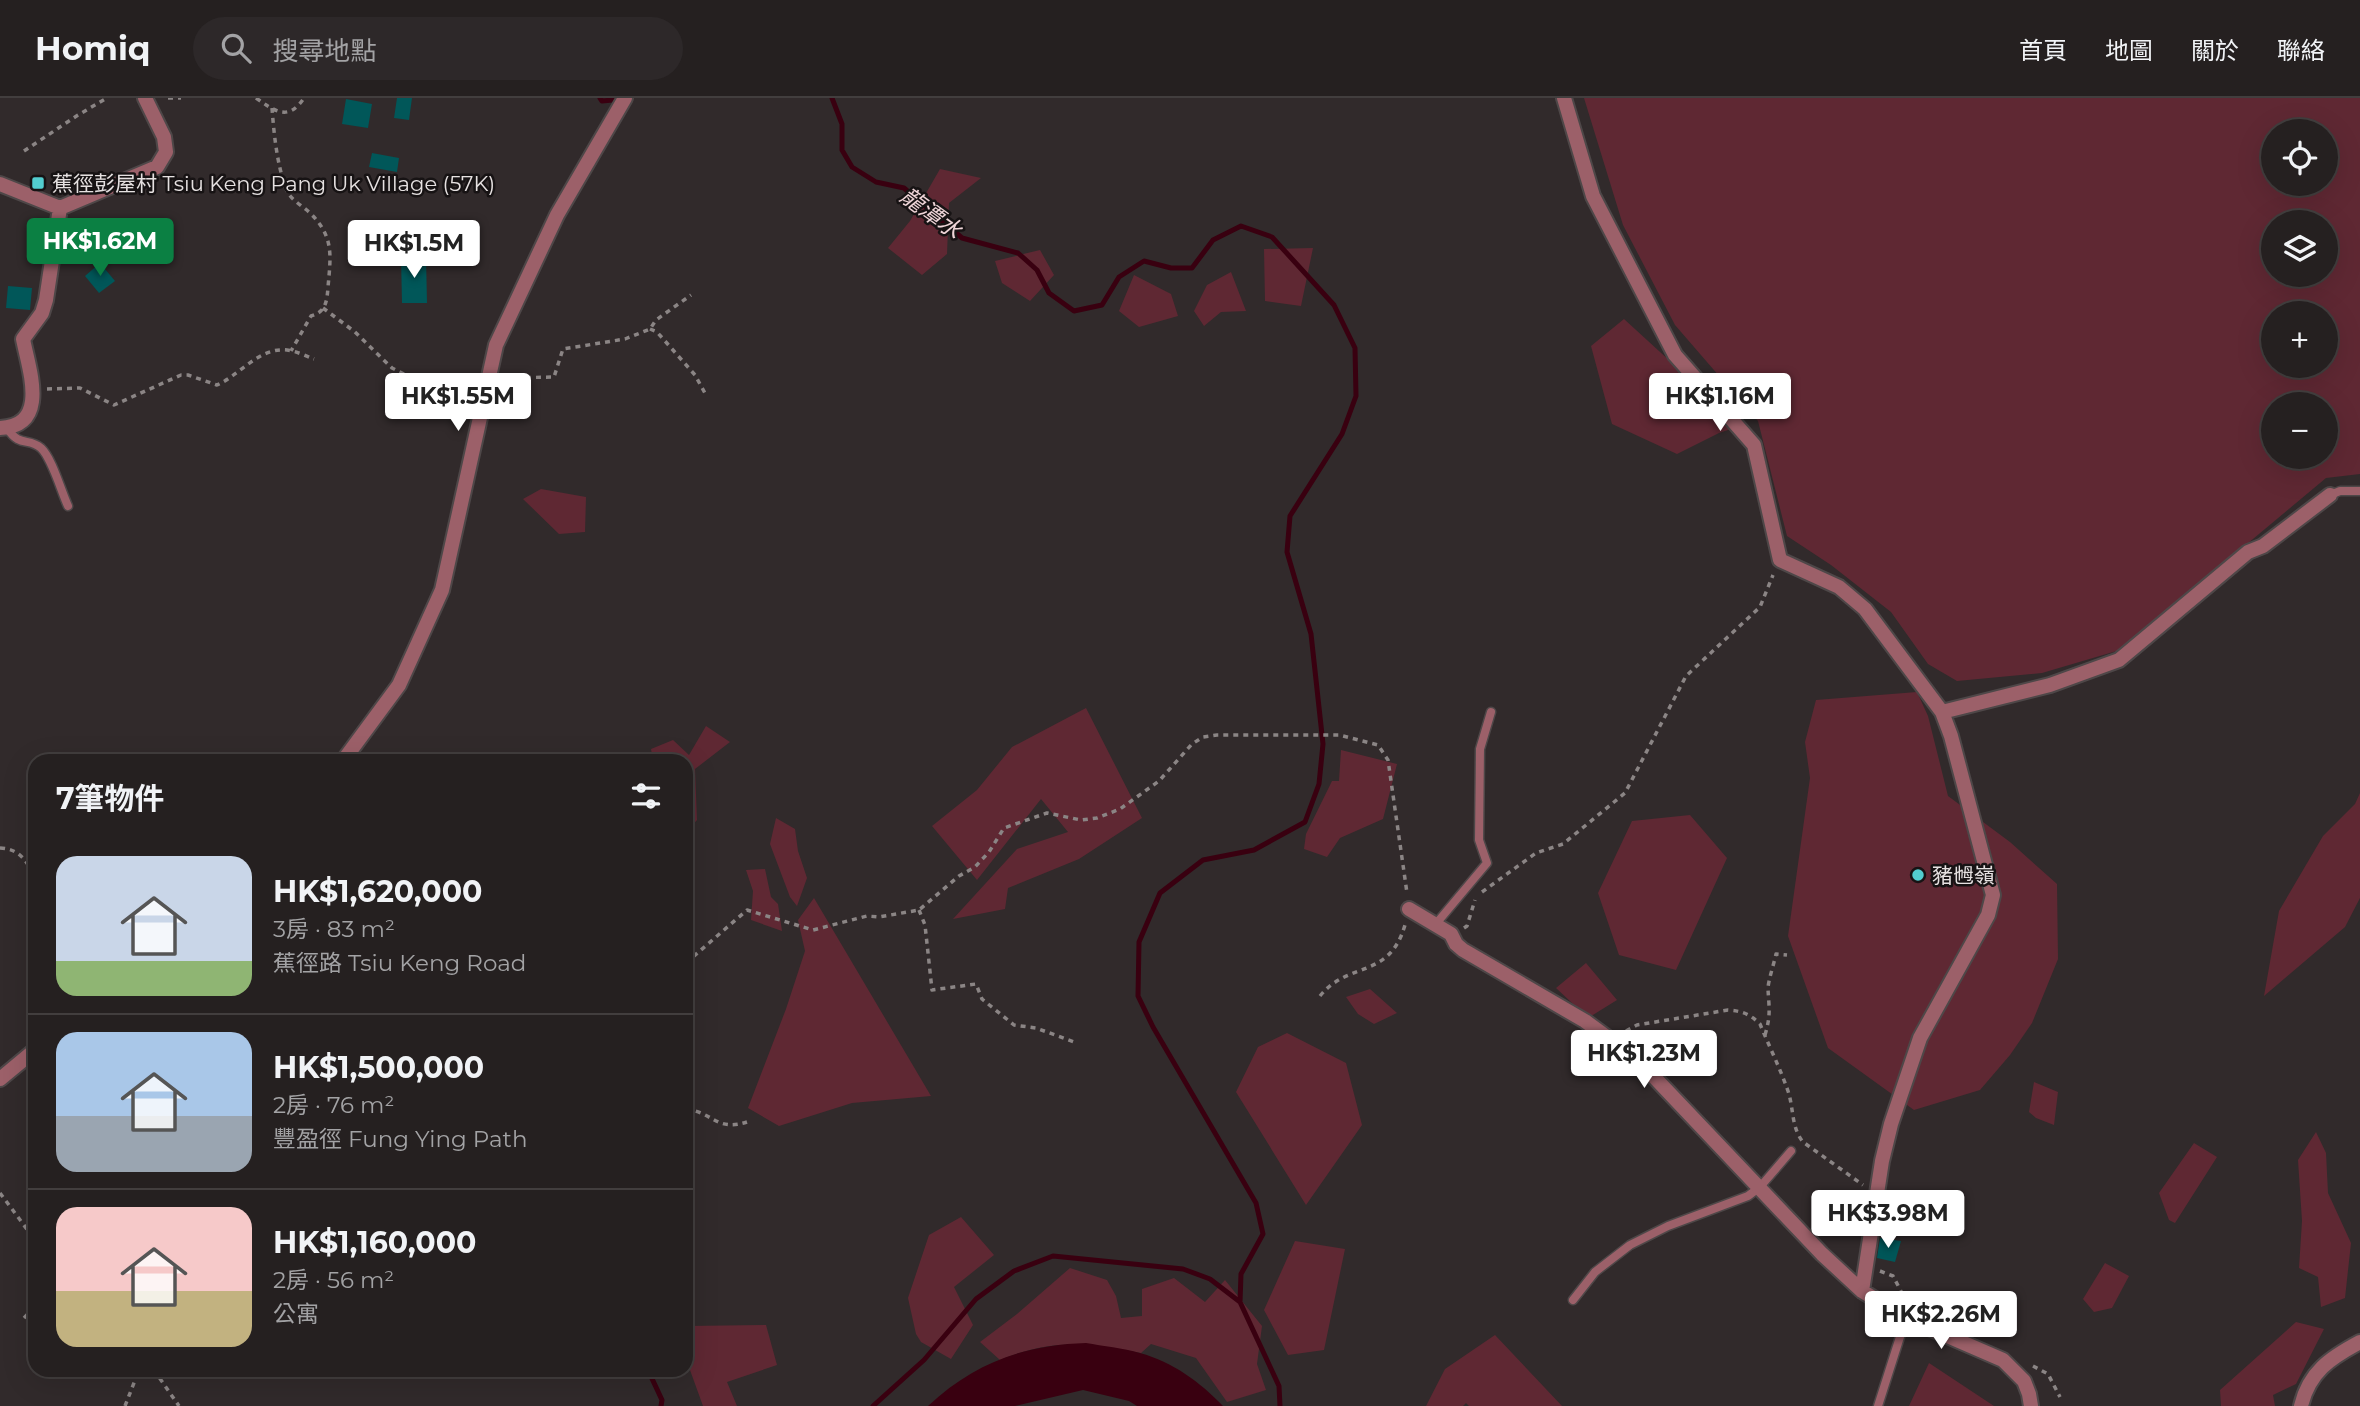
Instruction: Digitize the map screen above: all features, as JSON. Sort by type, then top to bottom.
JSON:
[{"type":"street","points":[[0,184],[60,208],[157,167],[166,152],[164,137],[145,98]]},
{"type":"street","points":[[348,754],[399,685],[442,590],[496,345],[556,215],[625,98]]},
{"type":"street","points":[[1564,98],[1593,196],[1675,355],[1754,445],[1780,560],[1839,587],[1865,609],[1942,712],[1951,736],[1993,895],[1988,915],[1920,1038],[1891,1124],[1862,1291]]},
{"type":"street","points":[[4,428],[28,415],[32,406],[33,390],[23,339],[41,313],[46,300],[60,208]]},
{"type":"street","points":[[1942,712],[2050,685],[2119,660],[2248,552],[2263,546],[2330,495]]},
{"type":"street","points":[[1409,909],[1451,934],[1463,950],[1585,1021],[1638,1060],[1822,1254],[1862,1291],[1906,1318],[2003,1360],[2024,1381],[2031,1406]]},
{"type":"street","points":[[0,1079],[28,1056]]},
{"type":"street","points":[[2301,1406],[2305,1387],[2323,1364],[2360,1342]]},
{"type":"lane","points":[[4,428],[20,442],[41,448],[68,506]]},
{"type":"lane","points":[[2330,495],[2340,491],[2360,491]]},
{"type":"lane","points":[[1435,925],[1487,863],[1479,840],[1480,749],[1491,712]]},
{"type":"lane","points":[[1573,1300],[1595,1272],[1630,1245],[1668,1226],[1748,1196],[1760,1187],[1791,1151]]},
{"type":"lane","points":[[1878,1406],[1906,1318]]},
{"type":"path","points":[[24,151],[107,98]]},
{"type":"path","points":[[168,98],[181,98]]},
{"type":"path","points":[[256,98],[282,113],[292,111],[304,98]]},
{"type":"path","points":[[272,108],[274,139],[286,191],[311,214],[330,242],[327,304],[319,314],[311,316],[291,351]]},
{"type":"path","points":[[500,378],[554,377],[563,349],[625,339],[650,329],[656,320],[691,295]]},
{"type":"path","points":[[323,308],[355,332],[392,368],[420,382],[474,379]]},
{"type":"path","points":[[650,329],[657,331],[695,375],[706,395]]},
{"type":"path","points":[[33,390],[80,388],[114,405],[181,375],[188,374],[217,385],[261,356],[272,352],[291,351],[314,359]]},
{"type":"path","points":[[1451,934],[1457,934],[1467,926],[1476,896],[1536,853],[1563,844],[1625,793],[1686,676],[1760,607],[1780,560]]},
{"type":"path","points":[[693,957],[747,910],[813,930],[867,916],[879,917],[919,910],[975,867],[989,852],[1004,828],[1047,813],[1081,820],[1097,818],[1119,809],[1159,781],[1192,744],[1203,737],[1339,734],[1378,745],[1386,755],[1409,909],[1402,933],[1392,951],[1378,964],[1328,985],[1320,996]]},
{"type":"path","points":[[0,848],[17,852],[28,863]]},
{"type":"path","points":[[919,910],[925,925],[932,990],[976,984],[982,999],[1014,1025],[1036,1028],[1077,1043]]},
{"type":"path","points":[[1765,1035],[1771,1016],[1768,986],[1776,954],[1787,955]]},
{"type":"path","points":[[1616,1031],[1728,1010],[1741,1010],[1753,1017],[1760,1024],[1787,1089],[1794,1110],[1793,1123],[1797,1135],[1878,1195]]},
{"type":"path","points":[[693,1110],[727,1126],[747,1122]]},
{"type":"path","points":[[0,1193],[28,1230]]},
{"type":"path","points":[[24,1318],[28,1314]]},
{"type":"path","points":[[125,1406],[136,1377]]},
{"type":"path","points":[[159,1377],[179,1406]]},
{"type":"shaded area","points":[[1584,98],[2360,98],[2360,474],[2326,478],[2120,650],[2042,673],[1957,681],[1928,664],[1891,612],[1831,565],[1787,536],[1758,421],[1675,325],[1623,225]]},
{"type":"shaded area","points":[[940,169],[981,178],[949,203],[947,254],[922,275],[888,248],[910,221]]},
{"type":"shaded area","points":[[1313,248],[1301,306],[1265,301],[1264,249]]},
{"type":"shaded area","points":[[1040,250],[1054,275],[1030,301],[1002,283],[995,261]]},
{"type":"shaded area","points":[[1231,272],[1246,311],[1221,312],[1204,326],[1194,311],[1207,285]]},
{"type":"shaded area","points":[[1134,275],[1171,294],[1178,316],[1139,327],[1119,311]]},
{"type":"shaded area","points":[[1624,319],[1683,373],[1734,428],[1677,454],[1612,424],[1591,346]]},
{"type":"shaded area","points":[[541,489],[586,497],[585,532],[559,534],[523,499]]},
{"type":"shaded area","points":[[1917,692],[1928,716],[1948,796],[2010,842],[2057,884],[2058,959],[2032,1023],[2010,1055],[1980,1090],[1914,1110],[1828,1048],[1788,936],[1810,778],[1805,742],[1816,700]]},
{"type":"shaded area","points":[[1086,708],[1142,818],[1079,859],[1008,888],[1005,909],[953,919],[1017,849],[1068,832],[1041,799],[977,880],[932,826],[977,790],[1012,747]]},
{"type":"shaded area","points":[[706,726],[730,742],[695,769],[697,820],[693,824],[693,754],[690,754]]},
{"type":"shaded area","points":[[673,740],[688,754],[652,754],[651,749]]},
{"type":"shaded area","points":[[1341,750],[1397,764],[1383,819],[1340,838],[1327,857],[1304,849],[1306,834],[1332,781],[1339,781]]},
{"type":"shaded area","points":[[2360,793],[2360,898],[2345,927],[2264,996],[2279,911],[2323,836],[2355,804]]},
{"type":"shaded area","points":[[1690,815],[1727,858],[1676,970],[1619,955],[1598,893],[1632,821]]},
{"type":"shaded area","points":[[776,818],[795,829],[798,851],[807,878],[797,906],[790,897],[770,844]]},
{"type":"shaded area","points":[[765,869],[771,897],[778,904],[782,931],[751,920],[753,891],[746,870]]},
{"type":"shaded area","points":[[814,898],[931,1096],[852,1103],[779,1126],[748,1108],[805,951],[798,920]]},
{"type":"shaded area","points":[[1586,963],[1617,1000],[1588,1018],[1556,988]]},
{"type":"shaded area","points":[[1370,989],[1397,1013],[1374,1024],[1358,1014],[1346,997]]},
{"type":"shaded area","points":[[1287,1033],[1346,1063],[1362,1125],[1306,1205],[1236,1092],[1258,1047]]},
{"type":"shaded area","points":[[2034,1082],[2058,1092],[2054,1125],[2029,1112]]},
{"type":"shaded area","points":[[2316,1132],[2326,1153],[2328,1193],[2351,1243],[2345,1298],[2321,1307],[2318,1277],[2299,1268],[2302,1221],[2298,1160]]},
{"type":"shaded area","points":[[2194,1143],[2217,1157],[2175,1223],[2169,1220],[2159,1193]]},
{"type":"shaded area","points":[[961,1217],[994,1255],[954,1287],[973,1325],[951,1359],[921,1342],[916,1334],[908,1298],[929,1235]]},
{"type":"shaded area","points":[[1295,1241],[1345,1249],[1324,1350],[1288,1355],[1264,1310]]},
{"type":"shaded area","points":[[2105,1263],[2129,1276],[2112,1308],[2094,1312],[2083,1299]]},
{"type":"shaded area","points":[[1070,1268],[1107,1280],[1116,1296],[1121,1318],[1142,1316],[1142,1289],[1174,1278],[1205,1302],[1225,1280],[1262,1326],[1257,1364],[1266,1390],[1227,1402],[1196,1358],[1151,1344],[1141,1353],[1086,1345],[1054,1345],[1000,1360],[980,1342]]},
{"type":"shaded area","points":[[2296,1322],[2324,1329],[2296,1384],[2273,1395],[2275,1406],[2221,1406],[2220,1390]]},
{"type":"shaded area","points":[[766,1325],[777,1365],[727,1382],[737,1406],[703,1406],[693,1377],[693,1326]]},
{"type":"shaded area","points":[[1495,1335],[1562,1406],[1469,1406],[1466,1403],[1463,1406],[1426,1406],[1445,1369]]},
{"type":"shaded area","points":[[1086,1343],[1133,1351],[1175,1367],[1223,1406],[1137,1406],[1129,1401],[1083,1390],[1015,1406],[928,1406],[963,1378],[1001,1359],[1041,1348]]},
{"type":"shaded area","points":[[1929,1363],[1994,1406],[1909,1406]]},
{"type":"building","points":[[397,98],[412,98],[409,120],[394,118]]},
{"type":"building","points":[[346,99],[372,104],[368,128],[342,124]]},
{"type":"building","points":[[372,153],[399,158],[397,172],[369,167]]},
{"type":"building","points":[[426,256],[427,303],[402,303],[401,257]]},
{"type":"building","points":[[100,263],[115,281],[99,293],[85,276]]},
{"type":"building","points":[[8,286],[32,288],[30,310],[6,308]]},
{"type":"building","points":[[1880,1238],[1901,1241],[1895,1262],[1877,1258]]},
{"type":"waterway","name":"龍潭水","points":[[600,98],[602,101],[623,99]]},
{"type":"waterway","points":[[832,98],[842,124],[842,150],[852,167],[876,182],[904,188],[962,238],[1018,253],[1037,270],[1049,293],[1074,311],[1102,305],[1119,277],[1144,261],[1171,268],[1192,268],[1213,240],[1241,226],[1272,237],[1334,305],[1355,348],[1356,396],[1342,434],[1290,516],[1287,552],[1311,634],[1323,744],[1319,784],[1305,822],[1254,850],[1203,860],[1160,893],[1139,942],[1138,996],[1153,1027],[1256,1203],[1263,1234],[1241,1274],[1240,1302],[1279,1386],[1280,1406]]},
{"type":"waterway","points":[[873,1406],[924,1360],[976,1299],[1014,1271],[1053,1256],[1183,1269],[1210,1279],[1240,1302]]},
{"type":"waterway","points":[[651,1377],[662,1400],[661,1406]]},
{"type":"place","name":"蕉徑彭屋村 Tsiu Keng Pang Uk Village (57K)","points":[[38,183]]},
{"type":"place","name":"豬乸嶺","points":[[1918,875]]}]
